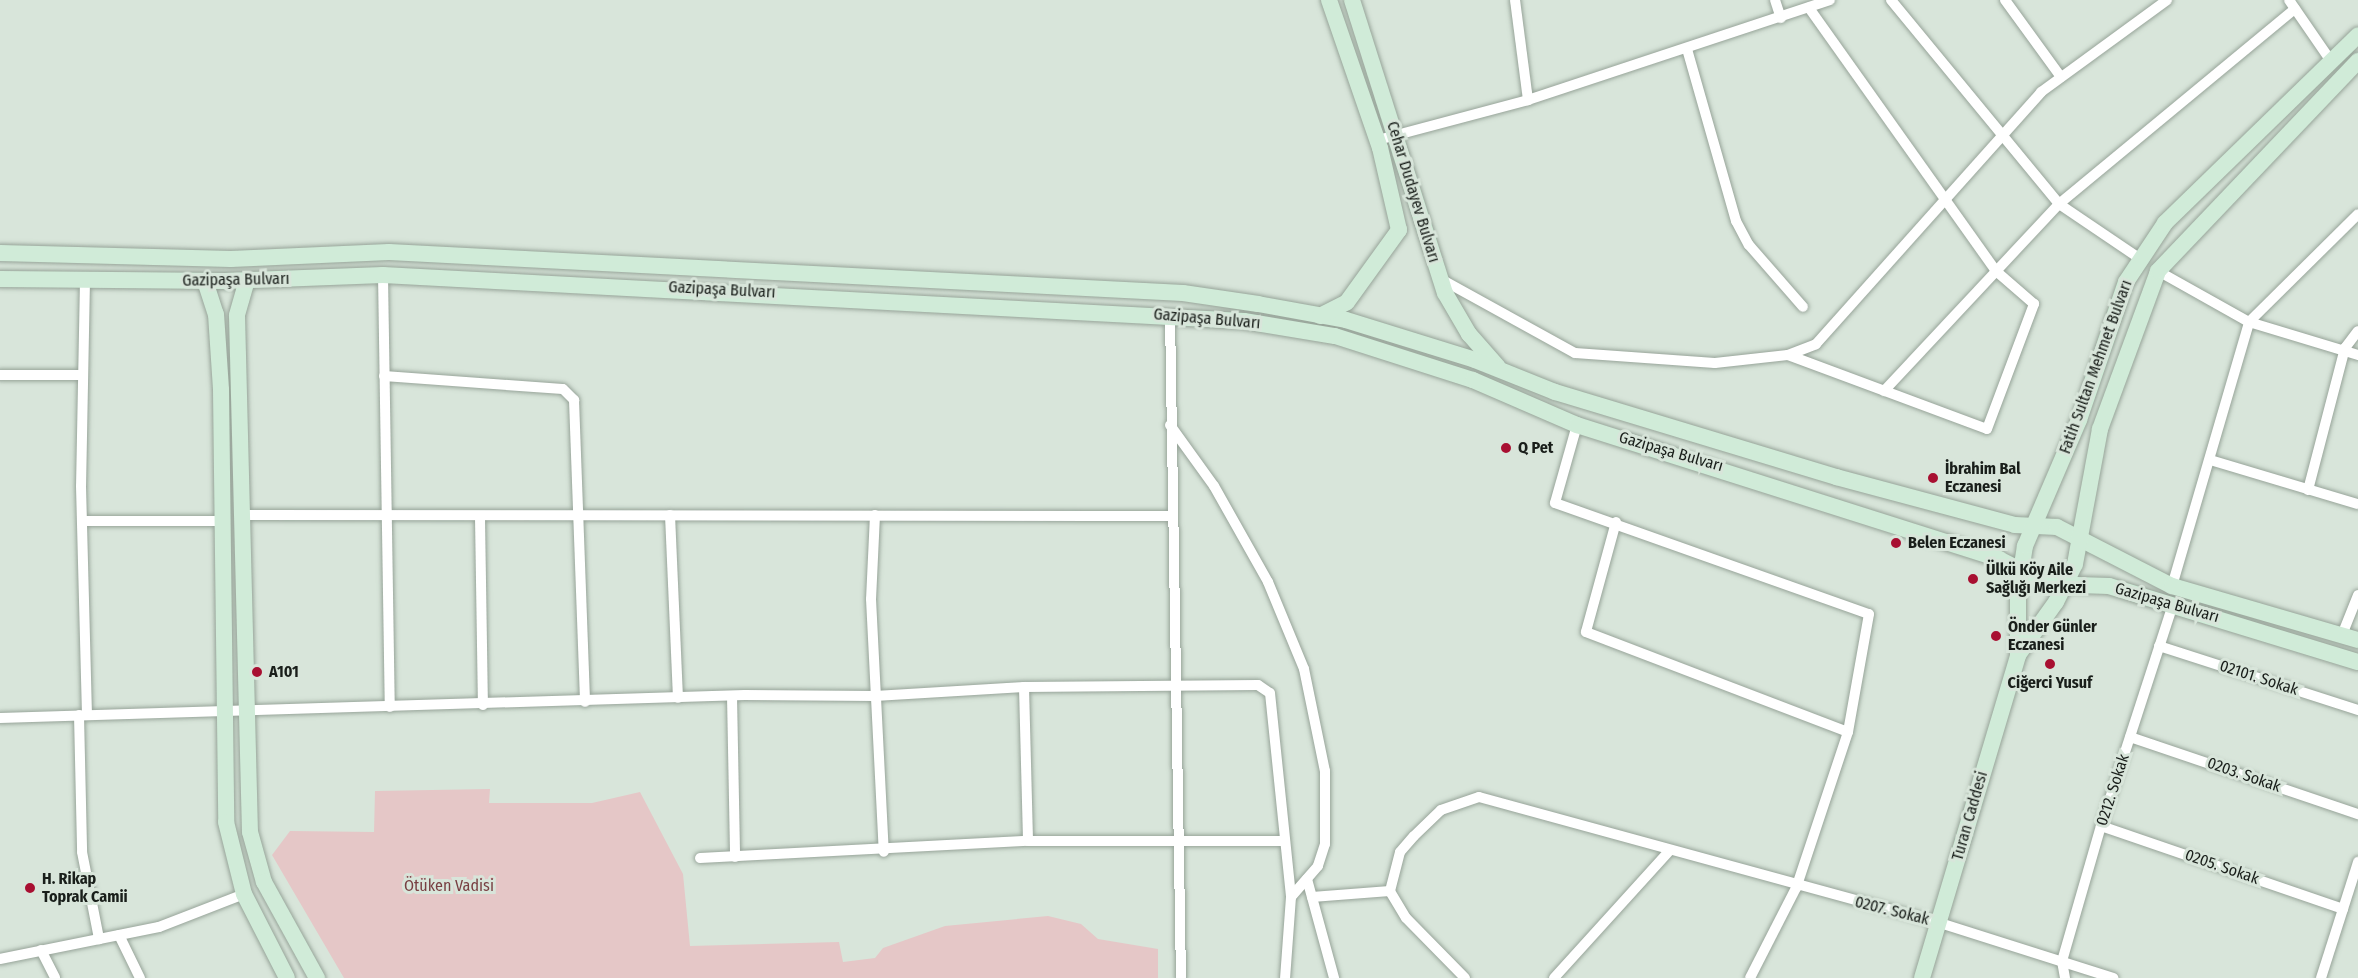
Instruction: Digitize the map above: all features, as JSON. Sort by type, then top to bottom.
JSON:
[{"type":"main road","name":"Cehar Dudayev Bulvarı","points":[[1320,316],[1347,302],[1399,230],[1378,140],[1329,0]]},
{"type":"main road","name":"Cehar Dudayev Bulvarı","points":[[1352,0],[1397,135],[1439,278],[1469,334],[1500,370]]},
{"type":"main road","name":"Fatih Sultan Mehmet Bulvarı","points":[[2018,655],[2020,567],[2139,258],[2165,223],[2358,35]]},
{"type":"main road","name":"Fatih Sultan Mehmet Bulvarı","points":[[2018,655],[2075,564],[2077,537],[2100,429],[2158,271],[2358,62]]},
{"type":"main road","name":"Gazipaşa Bulvarı","points":[[0,253],[231,259],[389,252],[1183,293],[1320,316],[1500,370],[1555,393],[1790,464],[1981,517],[2057,526],[2172,586],[2358,640]]},
{"type":"main road","name":"Gazipaşa Bulvarı","points":[[0,279],[205,281],[383,274],[1170,315],[1335,336],[1473,380],[1577,425],[1715,464],[2020,567],[2047,584],[2109,585],[2358,662]]},
{"type":"main road","points":[[247,280],[237,316],[245,515],[250,832],[264,882],[317,978]]},
{"type":"main road","points":[[205,281],[216,314],[224,521],[222,711],[226,822],[244,894],[287,978]]},
{"type":"main road","name":"Turan Caddesi","points":[[1922,978],[2018,655]]},
{"type":"street","points":[[1515,0],[1528,100]]},
{"type":"street","points":[[1775,0],[1782,18]]},
{"type":"street","points":[[1378,140],[1528,100],[1782,18],[1830,0]]},
{"type":"street","points":[[1891,0],[2059,204],[2139,258]]},
{"type":"street","points":[[2005,0],[2061,77]]},
{"type":"street","points":[[1439,278],[1575,352],[1715,363],[1788,355],[1816,344],[2000,135],[2061,77],[2167,0]]},
{"type":"street","points":[[1884,391],[2059,204],[2292,4],[2331,61]]},
{"type":"street","points":[[1788,355],[1987,429],[2034,304],[1996,272],[1947,195],[1809,8]]},
{"type":"street","points":[[1687,49],[1736,221],[1749,245],[1803,307]]},
{"type":"street","points":[[2172,586],[2249,322],[2358,214]]},
{"type":"street","points":[[2158,271],[2249,322],[2345,348],[2358,355]]},
{"type":"street","points":[[383,274],[390,707]]},
{"type":"street","points":[[85,280],[82,852],[99,939]]},
{"type":"street","points":[[1170,315],[1172,684],[1181,978]]},
{"type":"street","points":[[2308,490],[2345,348],[2358,331]]},
{"type":"street","points":[[0,375],[84,375]]},
{"type":"street","points":[[384,376],[563,389],[574,400],[585,702]]},
{"type":"street","points":[[1170,425],[1214,486],[1268,582],[1304,669],[1325,771],[1325,844],[1318,866],[1291,897]]},
{"type":"street","points":[[1577,425],[1555,503],[1616,522],[1869,614],[1848,732],[1796,888],[1750,978]]},
{"type":"street","points":[[2210,460],[2358,504]]},
{"type":"street","points":[[245,515],[387,518],[670,515],[1171,516]]},
{"type":"street","points":[[670,515],[678,698]]},
{"type":"street","points":[[875,515],[875,696],[884,852]]},
{"type":"street","points":[[480,518],[483,705]]},
{"type":"street","points":[[82,521],[224,521]]},
{"type":"street","points":[[1616,522],[1586,632],[1848,732]]},
{"type":"street","points":[[2342,635],[2358,595]]},
{"type":"street","name":"0212. Sokak","points":[[2065,978],[2062,961],[2101,826],[2173,604]]},
{"type":"street","name":"02101. Sokak","points":[[2159,646],[2358,710]]},
{"type":"street","points":[[0,718],[732,696],[875,696],[1024,687],[1258,685],[1270,693],[1291,897],[1285,978]]},
{"type":"street","points":[[1024,687],[1028,842]]},
{"type":"street","points":[[732,696],[735,857]]},
{"type":"street","name":"0203. Sokak","points":[[2130,737],[2358,814]]},
{"type":"street","name":"0207. Sokak","points":[[1390,891],[1400,852],[1414,836],[1441,810],[1479,797],[1796,888],[1940,923],[2113,978]]},
{"type":"street","name":"0205. Sokak","points":[[2101,826],[2343,909]]},
{"type":"street","points":[[700,858],[884,852],[1028,842],[1178,839],[1284,841]]},
{"type":"street","points":[[1554,978],[1669,851]]},
{"type":"street","points":[[2321,978],[2358,862]]},
{"type":"street","points":[[1307,879],[1334,978]]},
{"type":"street","points":[[1312,897],[1390,891],[1406,918],[1465,978]]},
{"type":"street","points":[[0,959],[159,927],[244,894]]},
{"type":"street","points":[[119,935],[140,978]]},
{"type":"street","points":[[41,950],[55,978]]},
{"type":"green space","name":"Ötüken Vadisi","points":[[490,789],[489,803],[592,803],[640,792],[683,874],[690,946],[839,942],[843,962],[875,958],[883,948],[945,926],[1048,916],[1081,924],[1098,939],[1158,949],[1158,978],[344,978],[272,855],[290,831],[374,832],[375,791]]},
{"type":"place","name":"Q Pet","points":[[1506,448]]},
{"type":"place","name":"İbrahim Bal Eczanesi","points":[[1933,478]]},
{"type":"place","name":"Belen Eczanesi","points":[[1896,543]]},
{"type":"place","name":"Ülkü Köy Aile Sağlığı Merkezi","points":[[1973,579]]},
{"type":"place","name":"Önder Günler Eczanesi","points":[[1996,636]]},
{"type":"place","name":"Ciğerci Yusuf","points":[[2050,664]]},
{"type":"place","name":"A101","points":[[257,672]]},
{"type":"place","name":"H. Rikap Toprak Camii","points":[[30,888]]}]
